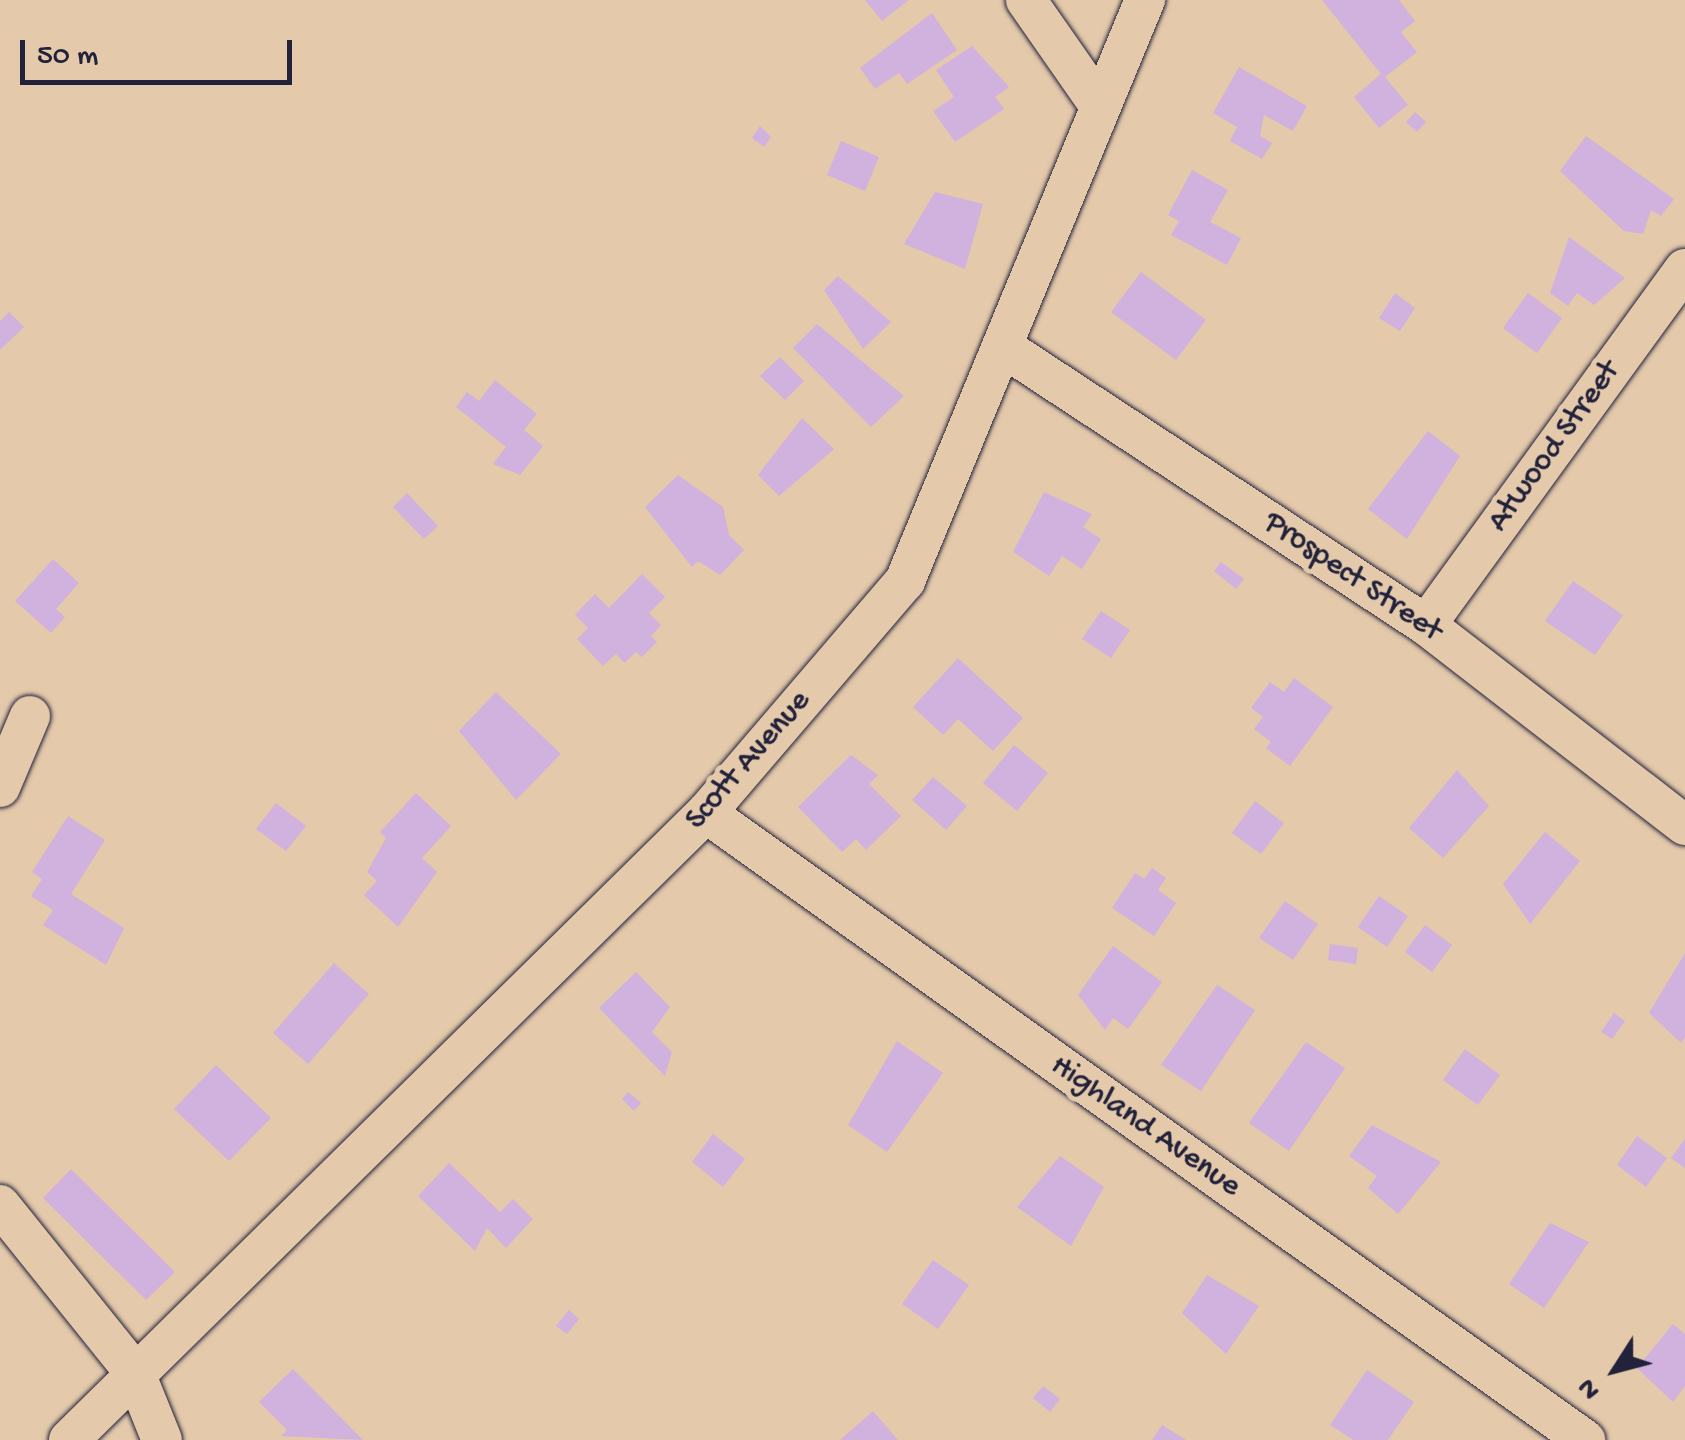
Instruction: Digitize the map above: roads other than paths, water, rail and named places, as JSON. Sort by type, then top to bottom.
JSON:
[{"type":"street","points":[[1026,0],[1100,106]]},
{"type":"street","name":"Scott Avenue","points":[[70,1440],[706,813],[904,582],[1006,348],[1145,0]]},
{"type":"street","name":"Atwood Street","points":[[1426,625],[1685,269]]},
{"type":"street","name":"Prospect Street","points":[[1006,348],[1426,625],[1685,825]]},
{"type":"street","points":[[0,786],[30,716]]},
{"type":"street","name":"Highland Avenue","points":[[706,813],[1585,1440]]},
{"type":"street","points":[[0,1205],[135,1373],[162,1440]]}]
